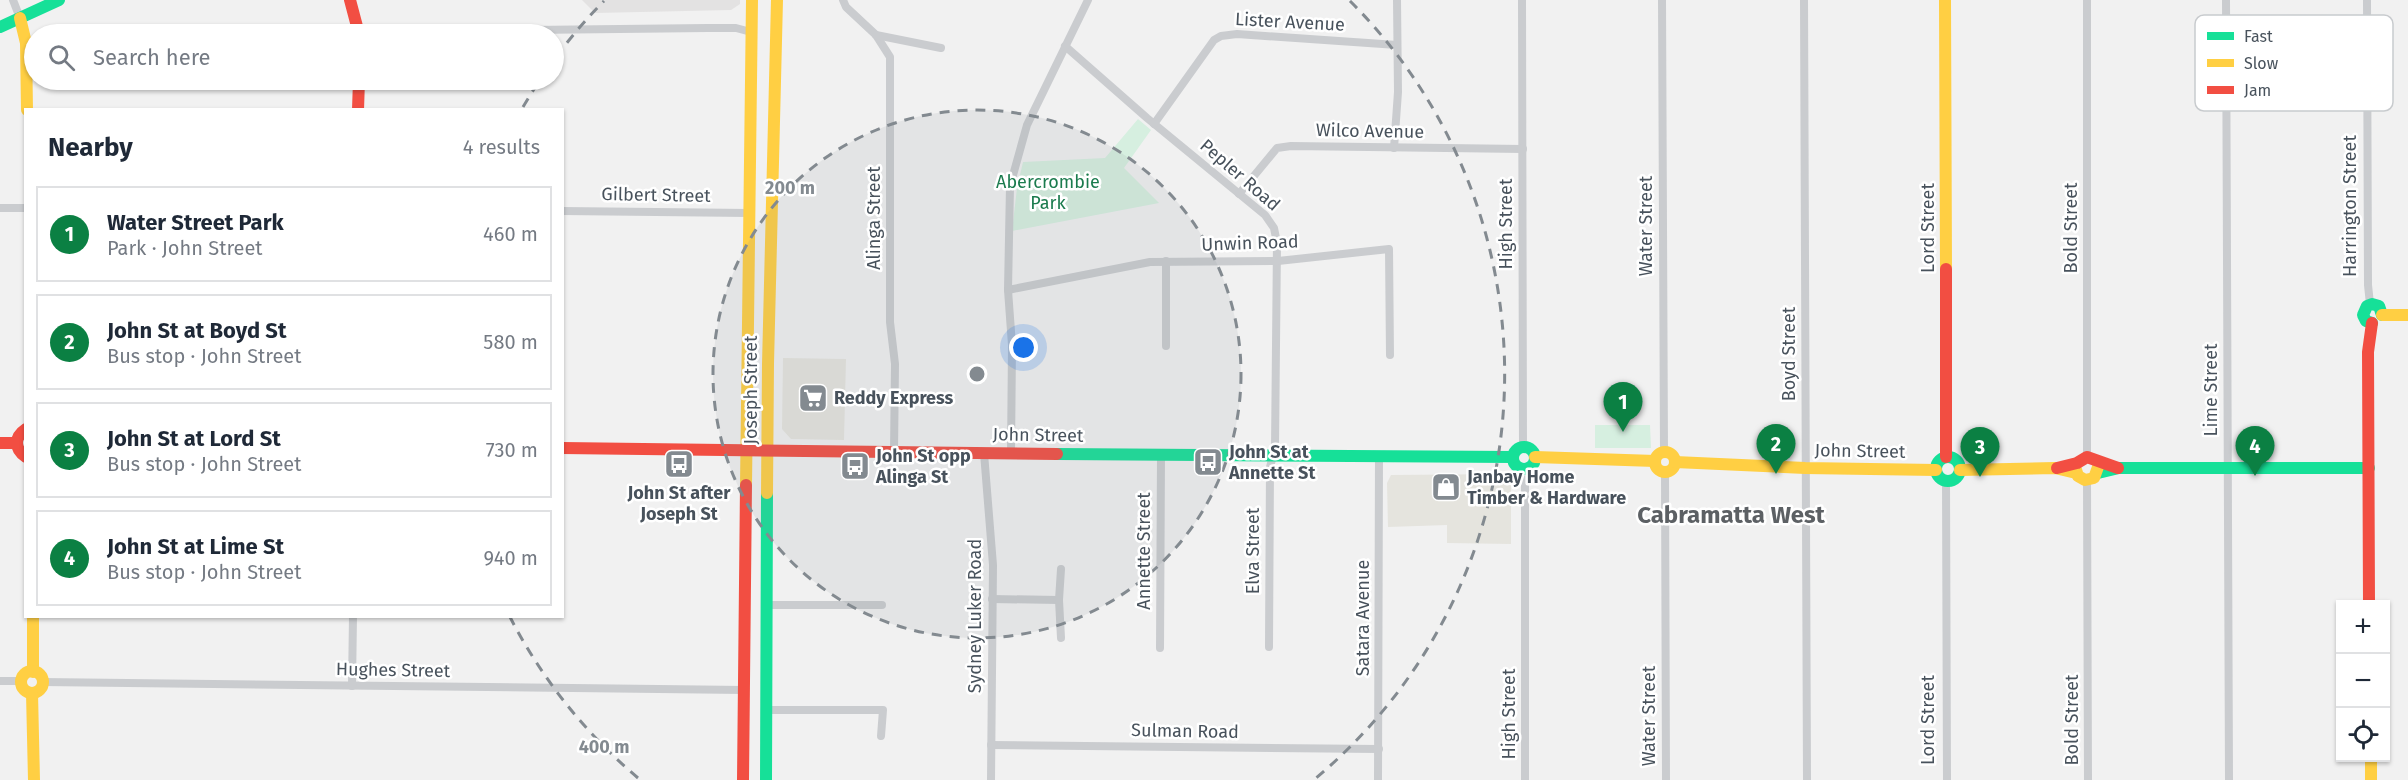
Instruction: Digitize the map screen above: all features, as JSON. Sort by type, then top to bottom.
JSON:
[{"type":"main road","points":[[0,27],[59,0]]},
{"type":"main road","points":[[351,0],[357,24]]},
{"type":"main road","name":"Joseph Street","points":[[742,780],[752,0]]},
{"type":"main road","name":"Joseph Street","points":[[766,780],[768,364],[777,0]]},
{"type":"main road","name":"Lord Street","points":[[1945,0],[1946,457]]},
{"type":"main road","points":[[20,18],[24,35]]},
{"type":"main road","points":[[27,90],[27,108]]},
{"type":"main road","points":[[358,90],[358,108]]},
{"type":"main road","points":[[2370,304],[2380,307],[2382,315],[2379,321],[2372,323],[2365,319],[2363,313],[2365,307],[2370,304]]},
{"type":"main road","points":[[2382,315],[2408,315]]},
{"type":"main road","points":[[2369,600],[2368,352],[2372,323]]},
{"type":"main road","points":[[24,430],[18,435],[16,443],[20,453],[24,456]]},
{"type":"main road","points":[[0,443],[16,443]]},
{"type":"main road","points":[[1523,447],[1532,451],[1535,457],[1532,464],[1525,468],[1516,466],[1513,456],[1515,451],[1523,447]]},
{"type":"main road","name":"John Street","points":[[564,448],[748,452],[1513,456]]},
{"type":"main road","points":[[1535,457],[1672,454],[1675,462],[1671,470],[1665,472],[1657,467],[1660,456]]},
{"type":"main road","points":[[1946,457],[1958,462],[1960,470],[1956,477],[1946,480],[1939,477],[1936,470],[1937,463],[1946,457]]},
{"type":"main road","name":"John Street","points":[[1675,462],[1805,468],[1936,470]]},
{"type":"main road","points":[[1960,470],[2369,468]]},
{"type":"main road","points":[[33,618],[33,672]]},
{"type":"main road","points":[[33,672],[40,675],[42,682],[40,689],[32,693],[23,688],[21,681],[24,675],[33,672]]},
{"type":"main road","points":[[32,693],[34,780]]},
{"type":"main road","points":[[2370,780],[2371,762]]},
{"type":"street","points":[[13,0],[20,18]]},
{"type":"street","name":"Alinga Street","points":[[843,0],[855,17],[876,35],[890,57],[890,322],[894,364],[894,453]]},
{"type":"street","points":[[1011,453],[1012,345],[1008,290],[1008,207],[1014,164],[1026,125],[1088,0]]},
{"type":"street","points":[[1394,148],[1398,92],[1397,0]]},
{"type":"street","name":"High Street","points":[[1522,0],[1523,447]]},
{"type":"street","name":"Water Street","points":[[1660,456],[1662,0]]},
{"type":"street","name":"Boyd Street","points":[[1804,0],[1807,780]]},
{"type":"street","name":"Bold Street","points":[[2087,0],[2088,780]]},
{"type":"street","name":"Lime Street","points":[[2226,0],[2226,15]]},
{"type":"street","name":"Harrington Street","points":[[2367,0],[2367,15]]},
{"type":"street","points":[[564,30],[736,28],[751,32]]},
{"type":"street","name":"Lister Avenue","points":[[1154,124],[1214,40],[1221,36],[1237,34],[1397,45]]},
{"type":"street","points":[[876,35],[941,48]]},
{"type":"street","name":"Pepler Road","points":[[1065,46],[1154,124],[1265,215],[1274,228],[1278,261],[1273,456]]},
{"type":"street","name":"Lime Street","points":[[2226,111],[2229,780]]},
{"type":"street","name":"Harrington Street","points":[[2367,111],[2370,304]]},
{"type":"street","name":"Wilco Avenue","points":[[1239,194],[1277,148],[1291,146],[1523,150]]},
{"type":"street","points":[[0,208],[24,208]]},
{"type":"street","name":"Gilbert Street","points":[[564,211],[749,213]]},
{"type":"street","name":"Unwin Road","points":[[1008,290],[1130,265],[1166,261],[1278,261],[1389,249],[1390,356]]},
{"type":"street","points":[[1166,261],[1166,346]]},
{"type":"street","name":"Sydney Luker Road","points":[[984,453],[991,526],[990,780]]},
{"type":"street","name":"Annette Street","points":[[1160,648],[1161,454]]},
{"type":"street","name":"Elva Street","points":[[1269,647],[1270,467],[1273,456]]},
{"type":"street","name":"Satara Avenue","points":[[1378,780],[1379,456]]},
{"type":"street","name":"High Street","points":[[1525,468],[1525,780]]},
{"type":"street","name":"Water Street","points":[[1665,472],[1666,780]]},
{"type":"street","name":"Lord Street","points":[[1946,480],[1947,780]]},
{"type":"street","points":[[1061,638],[1059,600],[1062,569]]},
{"type":"street","points":[[992,599],[1059,600]]},
{"type":"street","points":[[767,605],[882,605]]},
{"type":"street","points":[[352,686],[353,618]]},
{"type":"street","points":[[0,681],[21,681]]},
{"type":"street","name":"Hughes Street","points":[[42,682],[744,690]]},
{"type":"street","points":[[766,710],[883,710],[881,736]]},
{"type":"street","name":"Sulman Road","points":[[991,745],[1379,749]]},
{"type":"shaded area","points":[[582,0],[740,0],[740,4],[731,10],[595,13]]},
{"type":"shaded area","points":[[783,358],[846,359],[844,440],[791,439],[782,429]]},
{"type":"shaded area","points":[[1506,474],[1511,480],[1511,544],[1447,543],[1447,525],[1388,527],[1387,483],[1391,475]]},
{"type":"green space","name":"Abercrombie Park","points":[[1138,119],[1151,130],[1124,168],[1159,203],[1012,231],[1017,188],[1023,162],[1105,158]]},
{"type":"green space","points":[[1595,425],[1650,425],[1651,448],[1595,448]]},
{"type":"traffic: fast","points":[[0,27],[59,0]]},
{"type":"traffic: fast","points":[[2372,323],[2366,321],[2363,315],[2367,306],[2372,304],[2379,306],[2382,315]]},
{"type":"traffic: fast","points":[[1524,447],[1532,450],[1535,458],[1532,466],[1524,469],[1516,466],[1513,458],[1516,450],[1524,447]]},
{"type":"traffic: fast","points":[[1057,454],[1513,457]]},
{"type":"traffic: fast","points":[[1948,457],[1956,461],[1960,469],[1956,477],[1948,481],[1940,477],[1936,469],[1940,461],[1948,457]]},
{"type":"traffic: fast","points":[[2098,473],[2119,468],[2369,468]]},
{"type":"traffic: fast","points":[[766,780],[767,493]]},
{"type":"traffic: slow","points":[[746,485],[752,0]]},
{"type":"traffic: slow","points":[[767,493],[777,0]]},
{"type":"traffic: slow","points":[[1945,0],[1946,269]]},
{"type":"traffic: slow","points":[[20,18],[24,35]]},
{"type":"traffic: slow","points":[[27,90],[27,108]]},
{"type":"traffic: slow","points":[[2382,315],[2408,315]]},
{"type":"traffic: slow","points":[[1665,452],[1672,455],[1675,462],[1672,469],[1665,472],[1658,469],[1655,462],[1658,455],[1665,452]]},
{"type":"traffic: slow","points":[[1535,457],[1655,461]]},
{"type":"traffic: slow","points":[[1675,462],[1805,468],[1936,470]]},
{"type":"traffic: slow","points":[[2075,467],[2078,476],[2085,480],[2094,478],[2098,467]]},
{"type":"traffic: slow","points":[[1960,470],[2055,468],[2076,473]]},
{"type":"traffic: slow","points":[[33,618],[33,672]]},
{"type":"traffic: slow","points":[[32,671],[40,674],[43,682],[40,690],[32,693],[24,690],[21,682],[24,674],[32,671]]},
{"type":"traffic: slow","points":[[32,693],[34,780]]},
{"type":"traffic: slow","points":[[2371,762],[2371,780]]},
{"type":"traffic: jam","points":[[350,0],[356,24]]},
{"type":"traffic: jam","points":[[358,108],[359,90]]},
{"type":"traffic: jam","points":[[1946,269],[1946,457]]},
{"type":"traffic: jam","points":[[2369,600],[2368,352],[2372,323]]},
{"type":"traffic: jam","points":[[24,430],[17,443],[24,456]]},
{"type":"traffic: jam","points":[[0,443],[16,443]]},
{"type":"traffic: jam","points":[[564,448],[1057,454]]},
{"type":"traffic: jam","points":[[2057,468],[2077,463],[2087,457],[2118,468]]},
{"type":"traffic: jam","points":[[743,780],[746,485]]},
{"type":"place","name":"Reddy Express","points":[[813,398]]},
{"type":"place","name":"Water Street Park","points":[[1623,432]]},
{"type":"place","name":"John St at Annette St","points":[[1208,462]]},
{"type":"place","name":"John St after Joseph St","points":[[679,464]]},
{"type":"place","name":"John St opp Alinga St","points":[[855,466]]},
{"type":"place","name":"John St at Boyd St","points":[[1776,474]]},
{"type":"place","name":"John St at Lime St","points":[[2255,476]]},
{"type":"place","name":"John St at Lord St","points":[[1980,477]]},
{"type":"place","name":"Janbay Home Timber & Hardware","points":[[1446,487]]},
{"type":"district","name":"Cabramatta West","points":[[1731,515]]}]
